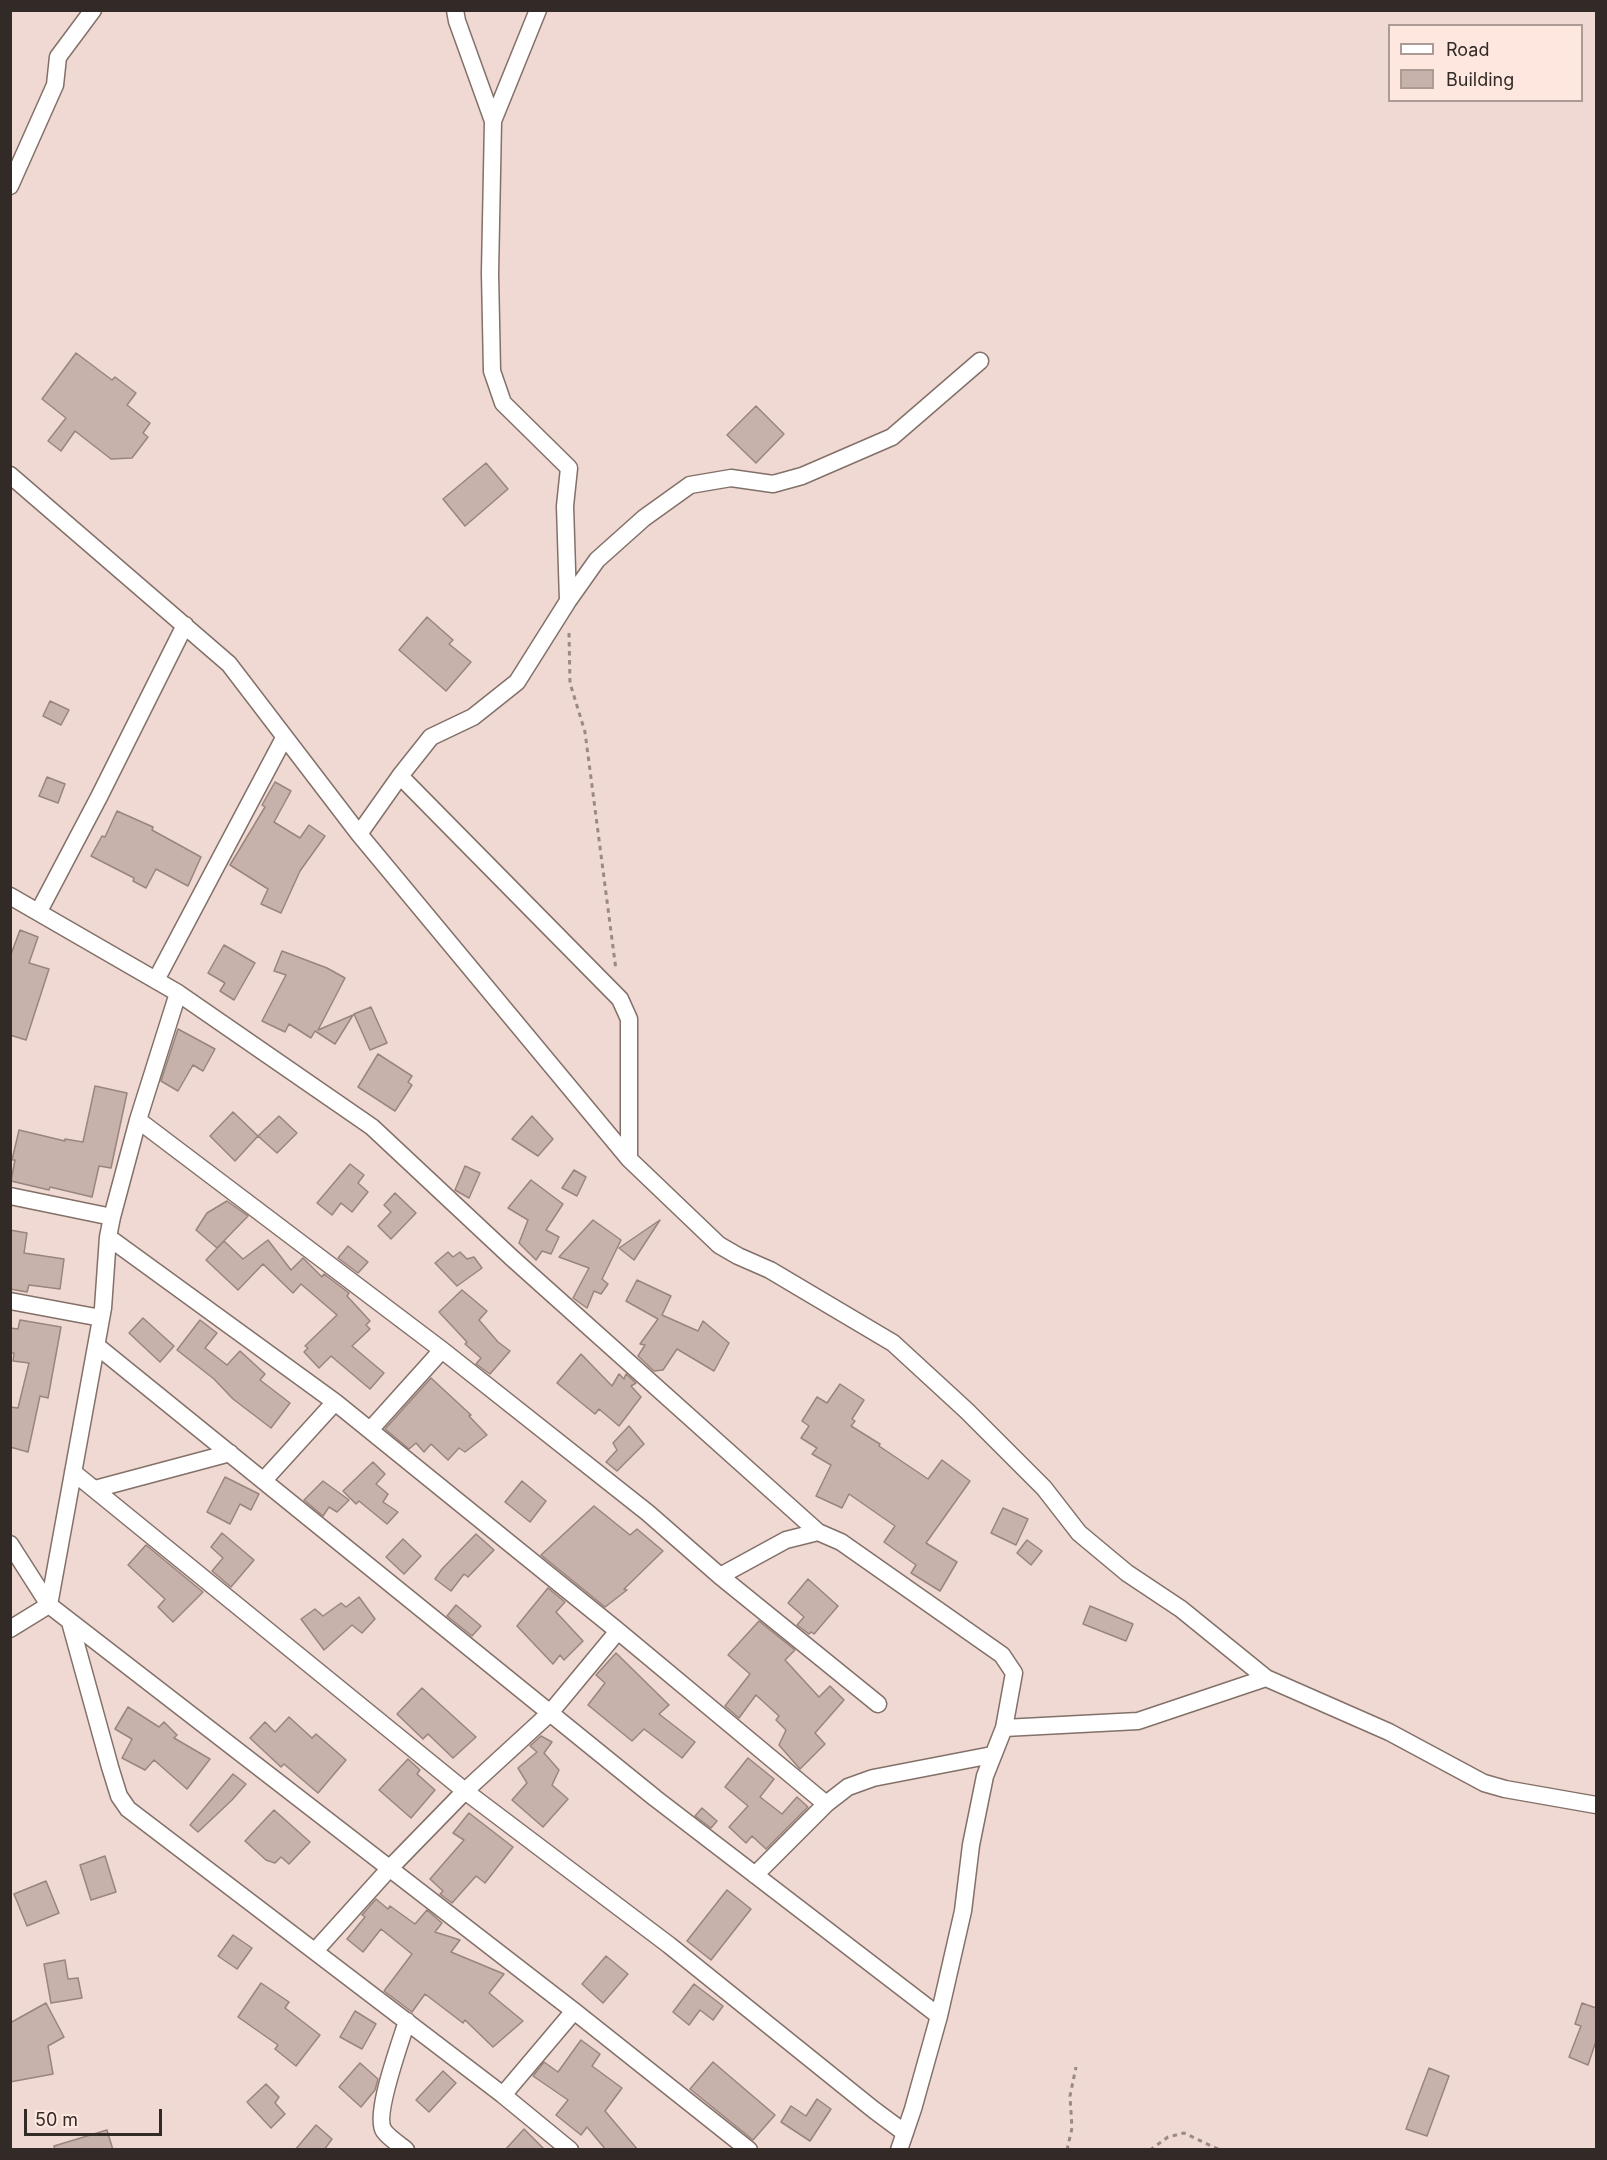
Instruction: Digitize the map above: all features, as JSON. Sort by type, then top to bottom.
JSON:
[{"type":"street","points":[[10,186],[55,85],[58,57],[93,10]]},
{"type":"street","points":[[455,10],[493,121],[490,273],[492,371],[504,403],[569,468],[565,506],[568,601]]},
{"type":"street","points":[[493,121],[538,10]]},
{"type":"street","points":[[359,834],[431,737],[473,717],[517,682],[597,560],[644,518],[690,485],[731,478],[773,484],[802,476],[892,437],[980,361]]},
{"type":"street","points":[[10,475],[230,664],[359,834],[629,1159],[719,1245],[770,1270],[893,1343],[967,1411],[1044,1488],[1079,1533],[1127,1573],[1181,1609],[1266,1678],[1389,1732],[1484,1783],[1505,1789],[1596,1805]]},
{"type":"street","points":[[39,911],[99,797],[184,625]]},
{"type":"street","points":[[156,980],[284,738]]},
{"type":"street","points":[[400,776],[620,999],[629,1019],[629,1159]]},
{"type":"street","points":[[10,896],[178,993],[372,1127],[512,1258],[818,1533],[841,1542],[1002,1655],[1014,1673],[1004,1728],[992,1755],[981,1799],[971,1845],[963,1911],[939,2016],[899,2150]]},
{"type":"street","points":[[10,1629],[49,1605],[101,1318],[108,1237],[112,1217],[138,1120],[178,993]]},
{"type":"street","points":[[138,1120],[442,1350],[648,1513],[720,1576],[878,1704]]},
{"type":"street","points":[[10,1196],[112,1217]]},
{"type":"street","points":[[108,1237],[335,1402],[618,1631],[826,1804]]},
{"type":"street","points":[[10,1301],[101,1318]]},
{"type":"street","points":[[96,1346],[550,1713],[754,1875],[939,2016]]},
{"type":"street","points":[[370,1430],[442,1350]]},
{"type":"street","points":[[264,1480],[335,1402]]},
{"type":"street","points":[[95,1490],[230,1453]]},
{"type":"street","points":[[73,1472],[465,1791],[669,1945],[905,2133]]},
{"type":"street","points":[[720,1576],[786,1540],[818,1533]]},
{"type":"street","points":[[10,1544],[49,1605],[749,2150]]},
{"type":"street","points":[[70,1622],[110,1767],[119,1796],[128,1809],[503,2095],[570,2150]]},
{"type":"street","points":[[315,1951],[389,1869],[465,1791],[550,1713],[618,1631]]},
{"type":"street","points":[[1004,1728],[1138,1721],[1266,1678]]},
{"type":"street","points":[[754,1875],[826,1804],[848,1786],[873,1778],[992,1755]]},
{"type":"street","points":[[503,2095],[573,2011]]},
{"type":"street","points":[[406,2150],[383,2131],[380,2120],[382,2104],[407,2021]]},
{"type":"path","points":[[568,601],[570,683],[585,732],[620,999]]},
{"type":"path","points":[[1067,2150],[1072,2128],[1070,2096],[1076,2067]]},
{"type":"path","points":[[1150,2150],[1168,2138],[1184,2133],[1220,2150]]},
{"type":"building","points":[[76,353],[112,380],[115,377],[136,393],[127,405],[150,423],[143,433],[148,437],[132,458],[111,459],[75,431],[61,451],[48,441],[66,418],[42,399]]},
{"type":"building","points":[[756,406],[784,434],[756,463],[727,435]]},
{"type":"building","points":[[486,463],[508,489],[465,526],[443,499]]},
{"type":"building","points":[[427,617],[453,640],[449,644],[471,662],[446,691],[399,650]]},
{"type":"building","points":[[50,701],[69,710],[61,725],[43,716]]},
{"type":"building","points":[[47,777],[65,784],[58,803],[39,796]]},
{"type":"building","points":[[275,782],[291,791],[274,822],[300,838],[309,825],[325,836],[300,871],[281,913],[261,904],[268,889],[230,865],[265,807],[262,805]]},
{"type":"building","points":[[117,811],[153,827],[152,830],[201,857],[188,886],[156,869],[146,888],[133,881],[134,878],[91,856],[102,836],[105,837]]},
{"type":"building","points":[[20,930],[38,937],[29,963],[49,969],[26,1040],[10,1035],[10,957]]},
{"type":"building","points":[[224,945],[255,963],[234,1000],[220,991],[225,983],[208,973]]},
{"type":"building","points":[[282,951],[327,968],[345,978],[318,1030],[353,1015],[335,1044],[315,1031],[311,1038],[289,1024],[285,1032],[262,1021],[286,975],[274,971]]},
{"type":"building","points":[[371,1007],[387,1043],[370,1050],[354,1014]]},
{"type":"building","points":[[178,1029],[215,1049],[203,1071],[193,1065],[178,1091],[161,1081]]},
{"type":"building","points":[[378,1054],[412,1076],[408,1082],[412,1085],[395,1111],[358,1087]]},
{"type":"building","points":[[95,1086],[127,1093],[111,1168],[99,1166],[92,1197],[11,1181],[15,1160],[12,1160],[19,1130],[65,1141],[65,1139],[83,1142]]},
{"type":"building","points":[[233,1112],[258,1136],[235,1161],[210,1136]]},
{"type":"building","points":[[279,1116],[297,1133],[277,1153],[258,1136]]},
{"type":"building","points":[[532,1116],[553,1139],[538,1156],[512,1139]]},
{"type":"building","points":[[350,1164],[364,1175],[358,1183],[368,1192],[352,1212],[341,1203],[332,1215],[317,1203]]},
{"type":"building","points":[[465,1166],[480,1173],[469,1198],[455,1190]]},
{"type":"building","points":[[574,1170],[586,1177],[577,1196],[562,1188]]},
{"type":"building","points":[[531,1180],[563,1204],[546,1230],[559,1237],[551,1254],[542,1251],[536,1260],[519,1243],[528,1220],[508,1208]]},
{"type":"building","points":[[395,1193],[416,1213],[391,1239],[378,1226],[391,1212],[384,1205]]},
{"type":"building","points":[[227,1201],[248,1216],[217,1248],[196,1230],[207,1213]]},
{"type":"building","points":[[593,1220],[621,1240],[602,1279],[608,1284],[601,1294],[594,1291],[587,1308],[573,1298],[589,1268],[559,1257]]},
{"type":"building","points":[[660,1220],[634,1260],[619,1248]]},
{"type":"building","points":[[10,1230],[27,1233],[24,1253],[64,1259],[60,1289],[29,1285],[27,1292],[10,1289]]},
{"type":"building","points":[[268,1240],[291,1270],[303,1258],[322,1277],[324,1274],[349,1293],[347,1296],[370,1321],[366,1325],[370,1329],[352,1346],[384,1373],[370,1389],[331,1356],[319,1368],[304,1352],[308,1348],[305,1346],[337,1315],[301,1284],[293,1293],[263,1264],[238,1290],[206,1260],[224,1241],[243,1259]]},
{"type":"building","points":[[348,1246],[368,1262],[358,1273],[338,1258]]},
{"type":"building","points":[[448,1252],[453,1257],[460,1252],[467,1259],[474,1257],[482,1268],[457,1286],[435,1263]]},
{"type":"building","points":[[637,1280],[671,1296],[662,1315],[698,1331],[703,1321],[729,1343],[714,1371],[677,1349],[663,1370],[654,1371],[638,1356],[645,1345],[640,1344],[658,1319],[626,1301]]},
{"type":"building","points":[[462,1290],[487,1311],[479,1320],[498,1342],[510,1351],[490,1374],[476,1364],[481,1358],[465,1344],[467,1342],[439,1312]]},
{"type":"building","points":[[143,1318],[174,1346],[160,1362],[129,1333]]},
{"type":"building","points":[[20,1320],[61,1327],[48,1398],[40,1396],[28,1452],[10,1447],[10,1407],[18,1408],[29,1363],[13,1361],[14,1353],[10,1353],[10,1328],[18,1329]]},
{"type":"building","points":[[200,1320],[217,1333],[205,1348],[227,1365],[240,1351],[265,1374],[260,1380],[290,1403],[271,1428],[233,1399],[214,1379],[177,1350]]},
{"type":"building","points":[[581,1354],[612,1386],[619,1374],[624,1379],[626,1374],[636,1383],[631,1386],[641,1397],[619,1426],[599,1409],[595,1414],[557,1383]]},
{"type":"building","points":[[431,1378],[471,1415],[469,1416],[487,1435],[465,1452],[459,1448],[448,1460],[431,1444],[424,1452],[416,1443],[409,1449],[385,1429]]},
{"type":"building","points":[[840,1384],[864,1400],[852,1419],[855,1421],[851,1426],[928,1479],[942,1460],[970,1481],[926,1543],[957,1562],[940,1591],[911,1573],[916,1565],[884,1542],[895,1526],[849,1494],[842,1508],[816,1496],[831,1465],[812,1454],[817,1448],[801,1438],[809,1426],[802,1421],[817,1397],[827,1403]]},
{"type":"building","points":[[629,1426],[644,1444],[617,1471],[606,1462],[617,1450],[613,1443]]},
{"type":"building","points":[[373,1462],[385,1474],[376,1484],[388,1494],[383,1502],[398,1512],[387,1524],[359,1501],[356,1504],[343,1491]]},
{"type":"building","points":[[225,1477],[259,1494],[251,1510],[240,1504],[230,1524],[207,1512]]},
{"type":"building","points":[[323,1481],[349,1500],[337,1512],[329,1507],[323,1516],[304,1500]]},
{"type":"building","points":[[522,1481],[546,1501],[530,1522],[505,1502]]},
{"type":"building","points":[[594,1506],[630,1535],[637,1529],[663,1551],[624,1589],[627,1590],[605,1607],[541,1555]]},
{"type":"building","points":[[1003,1508],[1028,1519],[1016,1545],[991,1533]]},
{"type":"building","points":[[222,1533],[254,1560],[231,1587],[212,1571],[223,1558],[211,1547]]},
{"type":"building","points":[[476,1534],[494,1550],[468,1577],[464,1574],[451,1591],[435,1579]]},
{"type":"building","points":[[403,1539],[421,1556],[404,1574],[386,1557]]},
{"type":"building","points":[[1027,1540],[1042,1551],[1031,1565],[1017,1553]]},
{"type":"building","points":[[146,1545],[203,1592],[173,1622],[158,1607],[165,1599],[128,1565]]},
{"type":"building","points":[[808,1579],[838,1606],[814,1634],[811,1632],[809,1634],[797,1625],[804,1617],[788,1603]]},
{"type":"building","points":[[548,1588],[565,1602],[556,1612],[583,1641],[564,1660],[560,1655],[553,1664],[517,1626]]},
{"type":"building","points":[[359,1597],[375,1619],[362,1633],[352,1625],[324,1650],[301,1619],[315,1609],[323,1616],[341,1603],[346,1607]]},
{"type":"building","points":[[456,1605],[481,1626],[472,1636],[447,1616]]},
{"type":"building","points":[[1090,1606],[1133,1624],[1126,1641],[1083,1624]]},
{"type":"building","points":[[759,1621],[795,1650],[785,1660],[819,1697],[830,1686],[844,1700],[815,1733],[825,1744],[800,1769],[779,1745],[786,1730],[776,1720],[779,1716],[756,1695],[739,1718],[725,1706],[750,1674],[728,1655]]},
{"type":"building","points":[[616,1653],[669,1705],[659,1714],[695,1742],[682,1758],[644,1729],[632,1741],[588,1705],[605,1683],[596,1675]]},
{"type":"building","points":[[422,1688],[476,1737],[453,1758],[428,1734],[423,1739],[397,1714]]},
{"type":"building","points":[[128,1707],[159,1727],[164,1722],[177,1735],[174,1738],[210,1759],[187,1789],[154,1760],[145,1770],[122,1758],[132,1739],[115,1729]]},
{"type":"building","points":[[289,1717],[312,1738],[316,1734],[346,1760],[318,1793],[284,1764],[281,1767],[250,1738],[265,1722],[275,1732]]},
{"type":"building","points":[[541,1736],[552,1742],[544,1753],[559,1770],[552,1785],[568,1799],[543,1827],[512,1800],[527,1783],[518,1768],[537,1752],[530,1746]]},
{"type":"building","points":[[748,1758],[774,1779],[760,1797],[782,1814],[797,1797],[808,1807],[766,1849],[752,1836],[746,1843],[729,1827],[748,1806],[725,1787]]},
{"type":"building","points":[[408,1759],[420,1770],[417,1774],[435,1790],[411,1818],[379,1790]]},
{"type":"building","points":[[233,1774],[246,1784],[198,1832],[190,1825]]},
{"type":"building","points":[[702,1808],[717,1821],[711,1828],[695,1816]]},
{"type":"building","points":[[274,1810],[310,1842],[289,1864],[281,1857],[275,1863],[266,1860],[245,1841]]},
{"type":"building","points":[[469,1813],[513,1847],[485,1883],[476,1876],[452,1903],[440,1894],[443,1891],[430,1879],[464,1840],[453,1833]]},
{"type":"building","points":[[105,1856],[116,1892],[91,1900],[80,1865]]},
{"type":"building","points":[[46,1881],[59,1913],[27,1926],[14,1894]]},
{"type":"building","points":[[727,1890],[751,1909],[711,1960],[687,1941]]},
{"type":"building","points":[[376,1899],[388,1909],[390,1906],[415,1924],[427,1910],[442,1923],[435,1932],[460,1940],[451,1952],[504,1974],[489,1993],[523,2021],[493,2047],[465,2020],[463,2023],[425,1994],[412,2012],[384,1991],[412,1954],[381,1929],[363,1952],[347,1939],[365,1917],[362,1915]]},
{"type":"building","points":[[233,1935],[252,1948],[237,1969],[218,1956]]},
{"type":"building","points":[[606,1956],[628,1974],[603,2003],[582,1984]]},
{"type":"building","points":[[65,1960],[68,1979],[78,1978],[82,1998],[51,2003],[44,1964]]},
{"type":"building","points":[[261,1983],[289,2002],[285,2008],[320,2035],[296,2066],[275,2049],[278,2045],[238,2017]]},
{"type":"building","points":[[694,1984],[723,2006],[713,2020],[700,2010],[689,2025],[673,2012]]},
{"type":"building","points":[[46,2003],[64,2037],[48,2046],[53,2074],[10,2082],[10,2023]]},
{"type":"building","points":[[1582,2003],[1596,2008],[1596,2041],[1588,2065],[1569,2057],[1581,2026],[1575,2024]]},
{"type":"building","points":[[355,2011],[376,2024],[362,2049],[340,2037]]},
{"type":"building","points":[[581,2040],[600,2054],[592,2066],[622,2088],[605,2111],[638,2150],[606,2150],[587,2127],[581,2135],[556,2115],[568,2100],[533,2076],[544,2062],[558,2072]]},
{"type":"building","points":[[713,2062],[775,2115],[753,2140],[690,2089]]},
{"type":"building","points":[[360,2063],[378,2079],[375,2090],[361,2107],[339,2087]]},
{"type":"building","points":[[1429,2068],[1449,2076],[1427,2136],[1406,2129]]},
{"type":"building","points":[[443,2071],[456,2083],[429,2112],[416,2100]]},
{"type":"building","points":[[266,2084],[279,2097],[275,2103],[285,2114],[271,2128],[247,2102]]},
{"type":"building","points":[[817,2099],[831,2109],[810,2141],[781,2122],[791,2106],[806,2116]]},
{"type":"building","points":[[316,2125],[332,2139],[324,2150],[295,2150]]},
{"type":"building","points":[[524,2129],[545,2150],[505,2150]]},
{"type":"building","points":[[107,2130],[113,2150],[55,2150],[54,2146]]}]
